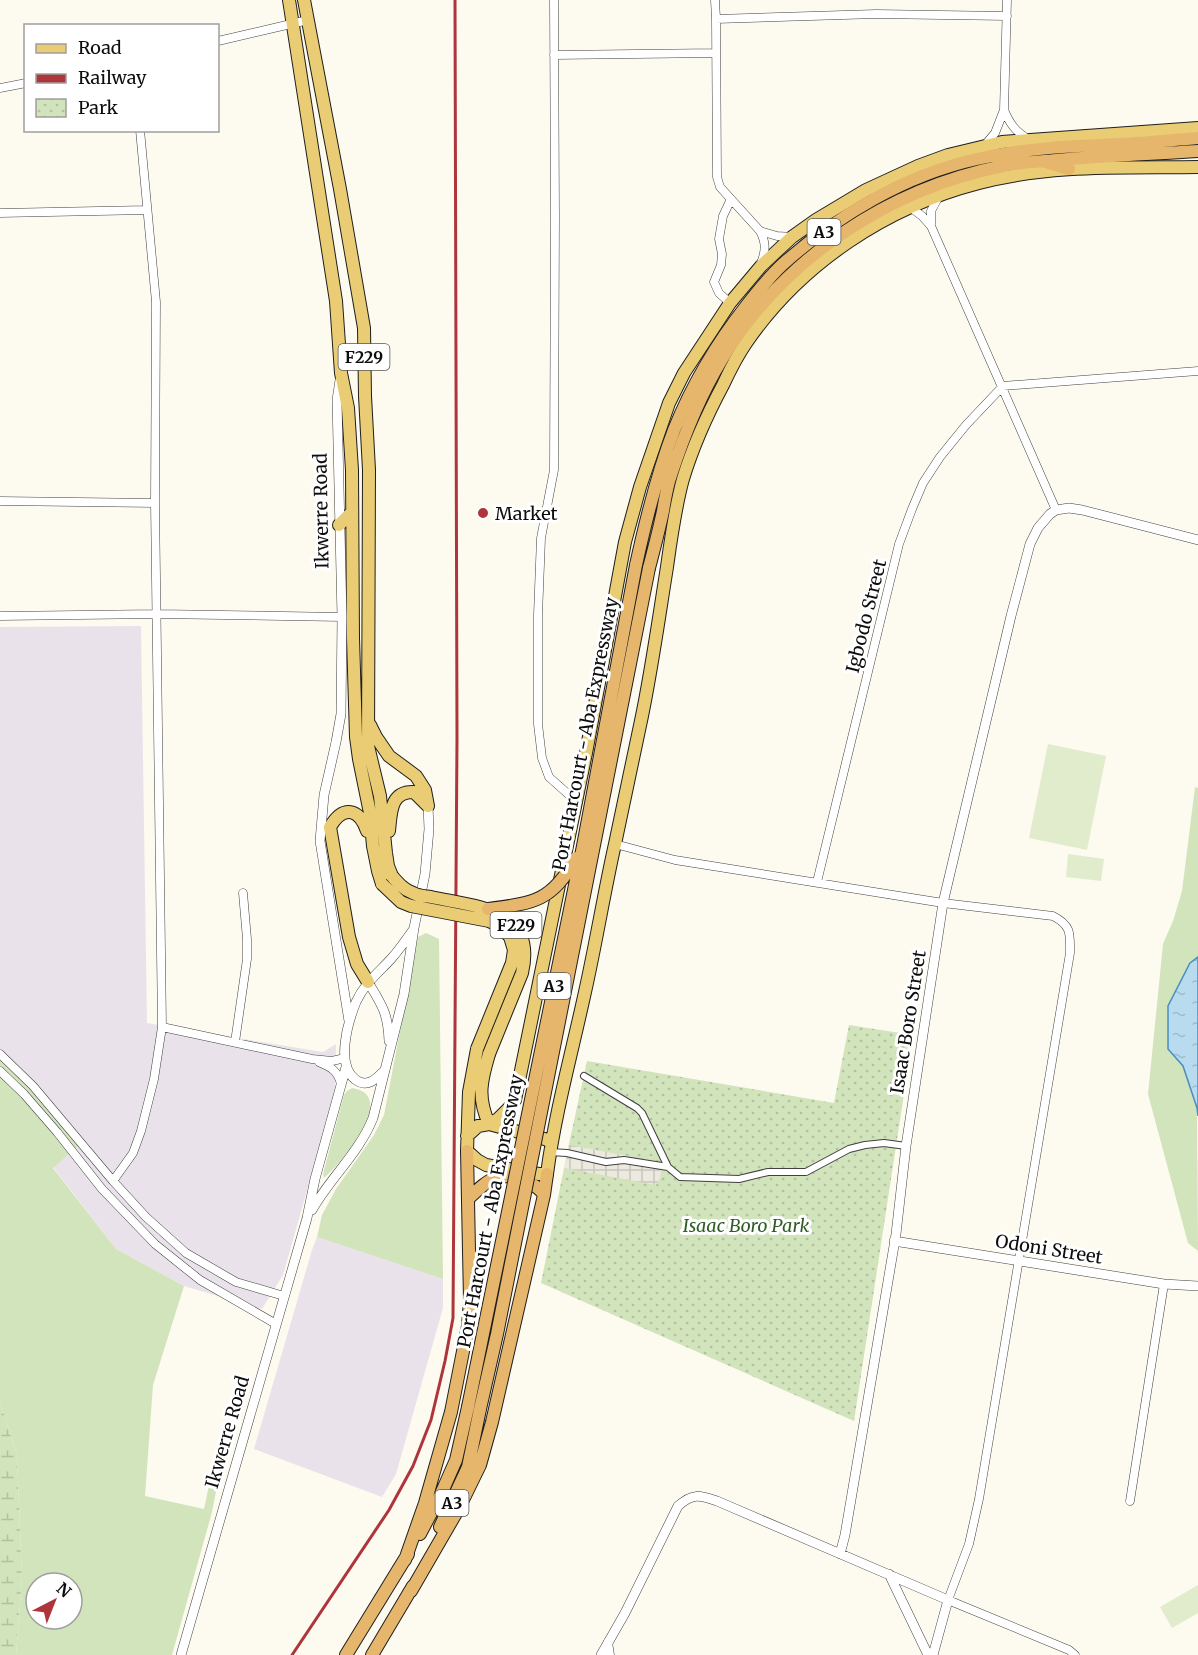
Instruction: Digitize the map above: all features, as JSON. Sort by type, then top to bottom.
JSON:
[{"type":"highway","name":"Port Harcourt - Aba Expressway","points":[[1063,156],[1124,144],[1198,138]]},
{"type":"highway","name":"Port Harcourt - Aba Expressway","points":[[346,1655],[405,1560],[441,1494],[456,1460],[497,1334],[649,568],[670,477],[695,410],[729,349],[765,302],[792,274],[841,234],[899,200],[946,180],[1006,165],[1041,149]]},
{"type":"highway","name":"Port Harcourt - Aba Expressway","points":[[372,1655],[411,1592],[426,1554],[468,1467],[474,1408],[636,565],[652,493],[674,429],[690,395],[732,324],[782,265],[847,215],[910,181],[974,160],[1041,149],[1063,156],[1198,151]]},
{"type":"highway","points":[[1041,149],[1063,156]]},
{"type":"highway","points":[[488,909],[519,905],[552,891],[564,878],[583,846]]},
{"type":"highway","points":[[405,1560],[425,1503],[452,1412],[468,1326],[470,1300],[467,1151]]},
{"type":"highway","points":[[411,1592],[459,1508],[480,1465],[492,1422],[547,1174]]},
{"type":"highway","points":[[468,1199],[489,1181],[510,1175],[538,1188],[544,1195]]},
{"type":"main road","name":"Ikwerre Road","points":[[289,0],[336,301],[341,373]]},
{"type":"main road","name":"F229","points":[[304,0],[340,189],[363,328],[369,470],[368,746],[380,796],[388,866],[387,880]]},
{"type":"main road","points":[[467,1151],[486,1165],[547,1174],[643,713],[682,482],[708,412],[747,341],[813,268],[877,223],[910,207],[980,182],[1013,176],[1063,156],[1198,128]]},
{"type":"main road","points":[[467,1136],[478,1126],[489,1124],[505,1113],[515,1100],[577,802],[625,542],[640,487],[669,403],[688,366],[730,303],[760,266],[792,237],[839,205],[890,178],[948,155],[985,145],[1028,139],[1041,149]]},
{"type":"main road","points":[[1063,156],[1198,167]]},
{"type":"main road","name":"F229","points":[[341,373],[348,408],[351,470],[352,627],[356,737],[378,871],[387,880],[401,902],[489,921],[501,927],[510,937],[514,950],[512,963],[469,1092],[467,1151]]},
{"type":"main road","points":[[351,470],[369,470]]},
{"type":"main road","points":[[339,525],[351,513]]},
{"type":"main road","points":[[368,718],[382,747],[399,764],[416,776],[425,790],[428,806]]},
{"type":"main road","points":[[386,853],[393,804],[399,795],[414,792],[428,806]]},
{"type":"main road","points":[[368,982],[357,964],[349,937],[330,827],[341,814],[346,812],[360,815],[373,846]]},
{"type":"main road","points":[[570,833],[615,844]]},
{"type":"main road","name":"F229","points":[[387,880],[413,894],[488,909],[508,919],[516,925],[520,932],[525,962],[522,973],[483,1052],[481,1101],[489,1124]]},
{"type":"main road","points":[[489,1124],[548,1140],[551,1148]]},
{"type":"street","points":[[554,0],[554,470],[541,538],[539,565],[538,724],[542,758],[549,777],[577,802]]},
{"type":"street","points":[[714,0],[716,172],[720,187],[760,231],[765,244],[760,266]]},
{"type":"street","points":[[985,145],[995,133],[1004,110],[1007,0]]},
{"type":"street","points":[[716,19],[876,14],[1007,16]]},
{"type":"street","points":[[219,41],[308,21]]},
{"type":"street","points":[[554,55],[716,53]]},
{"type":"street","points":[[0,88],[24,83]]},
{"type":"street","points":[[1004,110],[1009,123],[1028,139]]},
{"type":"street","points":[[113,1181],[133,1153],[141,1131],[154,1078],[162,1027],[155,503],[156,302],[140,132]]},
{"type":"street","points":[[931,226],[931,211],[940,195]]},
{"type":"street","points":[[730,303],[719,293],[714,282],[721,265],[722,254],[719,239],[723,216],[731,199]]},
{"type":"street","points":[[910,207],[931,226],[1056,510],[1069,508],[1082,510],[1198,540]]},
{"type":"street","points":[[0,213],[147,210]]},
{"type":"street","points":[[760,231],[792,237]]},
{"type":"street","points":[[1003,386],[1198,371]]},
{"type":"street","name":"Ikwerre Road","points":[[341,373],[337,400],[342,617],[341,714],[324,795],[320,841],[349,1021]]},
{"type":"street","name":"Igbodo Street","points":[[817,882],[896,556],[912,509],[923,483],[940,457],[1003,386]]},
{"type":"street","points":[[0,501],[155,503]]},
{"type":"street","name":"Isaac Boro Street","points":[[840,1554],[894,1241],[943,903],[1030,544],[1044,519],[1056,510]]},
{"type":"street","points":[[0,616],[157,614],[342,617]]},
{"type":"street","name":"Ikwerre Road","points":[[307,1218],[321,1193],[357,1149],[373,1118],[404,994],[425,874],[429,829],[428,806]]},
{"type":"street","points":[[615,844],[675,860],[943,903],[1053,916],[1065,922],[1070,934],[1070,953],[979,1499],[969,1544],[948,1600],[933,1655]]},
{"type":"street","points":[[235,1042],[247,958],[243,893]]},
{"type":"street","name":"Ikwerre Road","points":[[181,1655],[307,1218],[315,1179],[341,1086],[349,1021],[357,999],[368,982],[401,948],[414,928]]},
{"type":"street","points":[[368,982],[384,1008],[389,1049]]},
{"type":"street","points":[[162,1027],[312,1059],[345,1063],[350,1075],[362,1083],[376,1079],[384,1071]]},
{"type":"street","points":[[0,1054],[33,1086],[146,1217],[186,1253],[236,1282],[284,1296]]},
{"type":"street","points":[[312,1059],[331,1067],[339,1076],[341,1086]]},
{"type":"street","points":[[0,1071],[24,1094],[57,1132],[102,1189],[155,1244],[200,1280],[276,1324]]},
{"type":"street","points":[[584,1076],[642,1113],[668,1167],[680,1177],[739,1179],[768,1172],[806,1172],[849,1149],[884,1143],[906,1146]]},
{"type":"street","points":[[551,1148],[606,1162],[624,1160],[668,1167]]},
{"type":"street","name":"Odoni Street","points":[[894,1241],[1164,1284],[1198,1286]]},
{"type":"street","points":[[1130,1501],[1164,1284]]},
{"type":"street","points":[[601,1655],[625,1613],[678,1506],[693,1496],[702,1496],[1069,1650],[1075,1655]]},
{"type":"street","points":[[889,1574],[928,1655]]},
{"type":"street","points":[[608,1642],[610,1655]]},
{"type":"shaded area","points":[[141,626],[147,1023],[323,1052],[336,1044],[335,1092],[283,1275],[262,1309],[184,1286],[116,1249],[53,1167],[82,1144],[0,1053],[0,627]]},
{"type":"shaded area","points":[[569,1145],[655,1161],[659,1166],[660,1178],[656,1185],[564,1168]]},
{"type":"shaded area","points":[[317,1237],[443,1279],[443,1308],[396,1474],[382,1497],[254,1449]]},
{"type":"green space","points":[[1048,744],[1106,756],[1087,850],[1029,838]]},
{"type":"green space","points":[[1195,787],[1198,788],[1198,957],[1190,963],[1168,1006],[1168,1049],[1183,1066],[1197,1108],[1198,1251],[1188,1243],[1148,1094],[1163,944],[1182,891]]},
{"type":"green space","points":[[1068,854],[1104,859],[1101,881],[1066,877]]},
{"type":"green space","points":[[426,933],[439,939],[443,1279],[317,1237],[322,1215],[336,1189],[374,1135],[384,1115],[418,937]]},
{"type":"green space","name":"Isaac Boro Park","points":[[849,1025],[913,1035],[854,1421],[541,1283],[587,1061],[834,1103]]},
{"type":"green space","points":[[0,1053],[82,1143],[53,1168],[116,1249],[184,1286],[153,1385],[145,1496],[204,1509],[217,1448],[226,1440],[212,1512],[172,1655],[16,1655],[22,1578],[17,1455],[0,1401]]},
{"type":"green space","points":[[352,1088],[365,1093],[370,1103],[368,1116],[353,1145],[324,1178],[323,1174],[344,1095]]},
{"type":"green space","points":[[0,1401],[17,1455],[22,1578],[16,1655],[0,1655]]},
{"type":"green space","points":[[1198,1585],[1198,1613],[1172,1628],[1160,1607]]},
{"type":"water","points":[[1198,957],[1198,1116],[1183,1066],[1168,1049],[1168,1006],[1190,963]]},
{"type":"railway","points":[[292,1655],[389,1510],[413,1466],[431,1420],[453,1318],[457,738],[455,0]]},
{"type":"place","name":"Market","points":[[483,513]]}]
